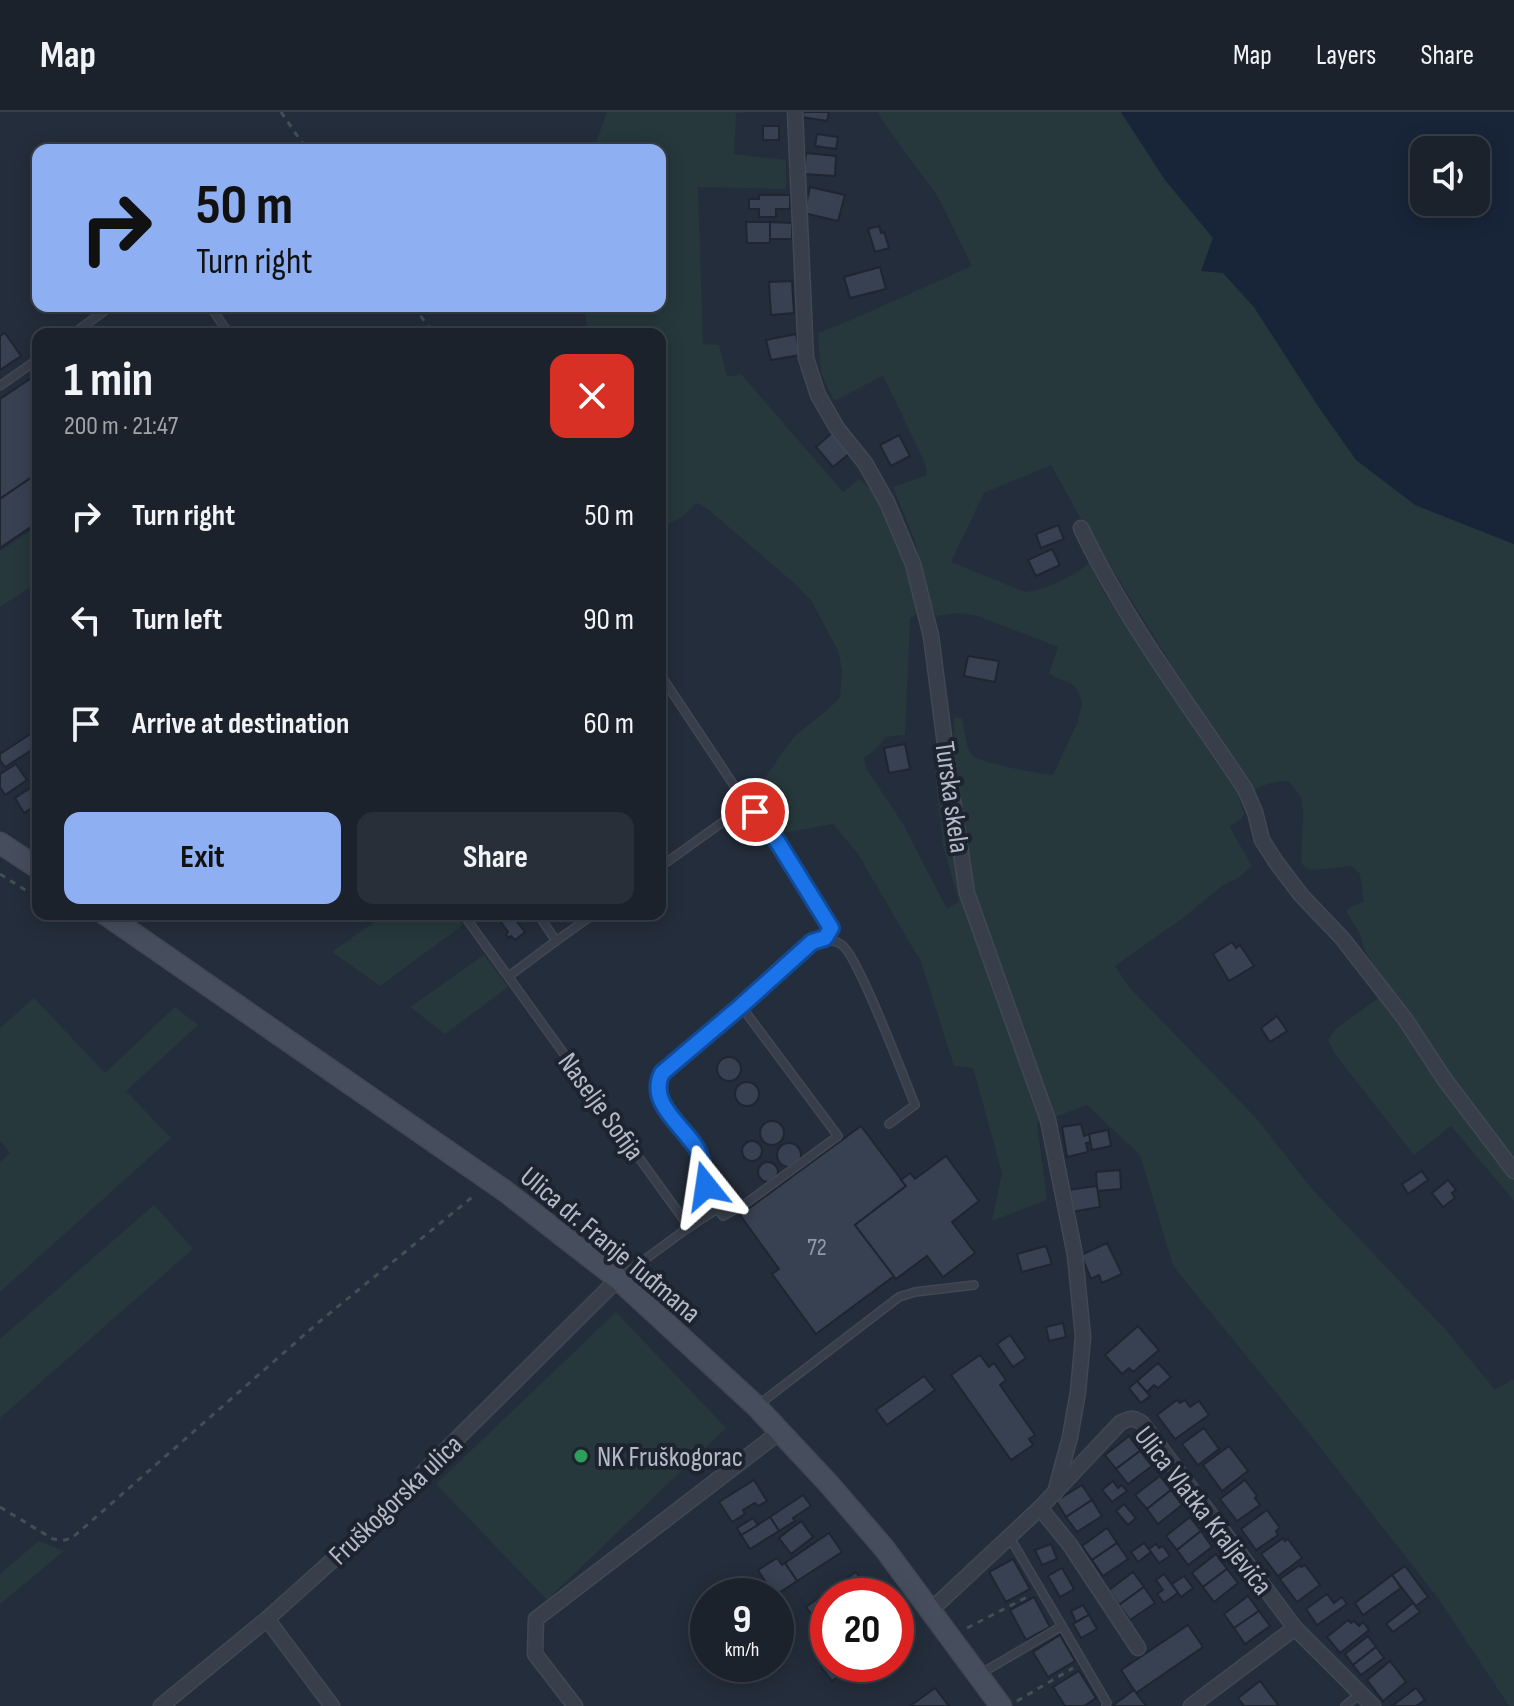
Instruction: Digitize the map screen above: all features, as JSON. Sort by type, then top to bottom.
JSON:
[{"type":"main road","points":[[0,843],[32,864]]},
{"type":"main road","name":"Ulica dr. Franje Tuđmana","points":[[114,920],[491,1181],[618,1279],[781,1431],[884,1548],[1001,1706]]},
{"type":"street","name":"Turska skela","points":[[795,112],[806,358],[818,395],[837,428],[865,463],[887,502],[913,564],[931,636],[967,893],[1048,1120],[1061,1180],[1075,1255],[1083,1337],[1070,1437],[1055,1493]]},
{"type":"street","points":[[1081,528],[1096,560],[1142,635],[1245,789],[1262,840],[1276,862],[1387,996],[1514,1171]]},
{"type":"street","name":"Fruškogorska ulica","points":[[161,1706],[267,1619],[355,1540],[618,1279]]},
{"type":"street","name":"Ulica Vlatka Kraljevića","points":[[930,1611],[1010,1538],[1120,1423],[1135,1418],[1142,1423],[1295,1628],[1373,1706]]},
{"type":"street","points":[[575,1706],[535,1654],[536,1619],[781,1431]]},
{"type":"street","points":[[1040,1508],[1070,1545],[1138,1648]]},
{"type":"street","points":[[267,1619],[332,1706]]},
{"type":"street","points":[[1191,1706],[1295,1628]]},
{"type":"lane","points":[[81,328],[103,312]]},
{"type":"lane","points":[[0,386],[32,363]]},
{"type":"lane","points":[[666,683],[737,790],[738,799],[734,814],[666,863]]},
{"type":"lane","points":[[738,799],[751,808],[777,841],[829,923],[831,928],[825,938]]},
{"type":"lane","name":"Naselje Sofija","points":[[467,920],[689,1227],[685,1230]]},
{"type":"lane","points":[[542,920],[556,941]]},
{"type":"lane","points":[[509,976],[586,920]]},
{"type":"lane","points":[[741,1006],[838,1136],[745,1204],[723,1216],[706,1186],[697,1150],[662,1104],[657,1082],[662,1073],[812,942],[825,938],[843,945],[857,968],[915,1105],[889,1124]]},
{"type":"lane","points":[[618,1279],[717,1209]]},
{"type":"lane","points":[[756,1406],[899,1297],[915,1292],[974,1285]]},
{"type":"lane","points":[[1010,1538],[1106,1706]]},
{"type":"lane","points":[[978,1675],[1062,1626]]},
{"type":"lane","points":[[1345,1706],[1361,1693]]},
{"type":"path","points":[[281,112],[303,144]]},
{"type":"path","points":[[0,874],[32,894]]},
{"type":"path","points":[[0,1507],[53,1539],[72,1538],[319,1322],[491,1181]]},
{"type":"path","points":[[949,1637],[1041,1589]]},
{"type":"path","points":[[1008,1706],[1083,1662]]},
{"type":"shaded area","points":[[607,112],[752,112],[736,113],[734,154],[786,160],[786,189],[698,187],[703,344],[719,345],[727,377],[741,374],[843,492],[859,479],[881,505],[889,523],[918,614],[910,618],[905,735],[886,737],[864,758],[866,768],[903,824],[947,909],[959,901],[943,846],[935,769],[954,766],[954,717],[962,719],[970,753],[978,759],[1053,775],[1078,721],[1082,703],[1072,684],[1049,674],[1058,647],[978,616],[959,613],[936,616],[928,598],[915,541],[893,487],[927,475],[925,463],[883,376],[834,401],[821,373],[818,333],[972,266],[938,197],[878,112],[1121,112],[1165,180],[1214,238],[1223,273],[1254,307],[1320,409],[1415,505],[1514,544],[1514,1201],[1451,1126],[1414,1155],[1335,1054],[1328,1040],[1336,1029],[1381,996],[1384,981],[1346,911],[1364,902],[1360,874],[1352,866],[1312,870],[1301,864],[1301,797],[1288,781],[1268,784],[1239,799],[1244,814],[1241,820],[1229,826],[1252,866],[1115,966],[1129,987],[1256,1118],[1312,1189],[1445,1329],[1495,1390],[1514,1379],[1514,1706],[1509,1706],[1438,1598],[1173,1266],[1140,1155],[1087,1105],[1037,1124],[1047,1200],[992,1221],[1002,1173],[973,1068],[954,1066],[921,962],[858,854],[833,824],[778,834],[757,810],[762,782],[788,745],[840,697],[842,673],[839,653],[811,600],[708,509],[697,503],[682,517],[666,525],[666,328],[588,328],[584,312],[666,312],[666,144],[595,144]],"holes":[[[1051,465],[1237,771],[1232,777],[1105,595],[1089,563],[1058,582],[1025,592],[951,562],[984,493]]]},
{"type":"shaded area","points":[[32,530],[32,586],[0,607],[0,551]]},
{"type":"shaded area","points":[[377,920],[459,920],[463,925],[380,986],[332,952]]},
{"type":"shaded area","points":[[484,955],[508,987],[445,1034],[410,1007]]},
{"type":"shaded area","points":[[34,998],[105,1073],[175,1007],[198,1025],[126,1091],[171,1138],[0,1292],[0,1162],[10,1153],[0,1141],[0,1028]]},
{"type":"shaded area","points":[[154,1205],[193,1249],[0,1418],[0,1339]]},
{"type":"shaded area","name":"NK Fruškogorac","points":[[616,1312],[726,1428],[547,1600],[436,1484]]},
{"type":"shaded area","points":[[39,1541],[64,1551],[0,1604],[0,1574]]},
{"type":"water","points":[[1121,112],[1514,112],[1514,544],[1415,505],[1356,460],[1254,307],[1223,273],[1201,271],[1213,238],[1165,180]]},
{"type":"building","points":[[803,112],[829,112],[827,121],[802,117]]},
{"type":"building","points":[[763,126],[779,126],[779,140],[763,140]]},
{"type":"building","points":[[817,134],[838,137],[836,149],[815,146]]},
{"type":"building","points":[[806,153],[836,156],[835,176],[804,174]]},
{"type":"building","points":[[810,187],[845,195],[838,221],[804,213]]},
{"type":"building","points":[[759,195],[790,195],[790,209],[776,209],[776,217],[759,217],[759,209],[749,209],[749,199],[759,199]]},
{"type":"building","points":[[746,222],[770,222],[770,243],[747,243]]},
{"type":"building","points":[[770,222],[792,223],[792,239],[770,239]]},
{"type":"building","points":[[879,226],[889,248],[875,252],[868,229]]},
{"type":"building","points":[[880,267],[886,289],[850,298],[844,277]]},
{"type":"building","points":[[792,281],[794,313],[771,315],[769,282]]},
{"type":"building","points":[[5,333],[21,356],[0,370],[0,336]]},
{"type":"building","points":[[796,334],[800,355],[771,360],[766,340]]},
{"type":"building","points":[[32,378],[32,477],[0,499],[0,399]]},
{"type":"building","points":[[833,432],[850,453],[833,467],[816,447]]},
{"type":"building","points":[[899,435],[910,456],[891,466],[880,445]]},
{"type":"building","points":[[32,477],[32,526],[0,548],[0,499]]},
{"type":"building","points":[[1058,525],[1064,539],[1041,548],[1036,534]]},
{"type":"building","points":[[1052,549],[1060,565],[1036,576],[1028,560]]},
{"type":"building","points":[[968,656],[999,661],[995,682],[964,676]]},
{"type":"building","points":[[32,733],[32,750],[5,767],[0,754]]},
{"type":"building","points":[[905,744],[910,769],[889,773],[884,748]]},
{"type":"building","points":[[16,764],[27,780],[5,795],[0,787],[0,774]]},
{"type":"building","points":[[32,787],[32,808],[24,813],[15,798]]},
{"type":"building","points":[[499,920],[516,920],[525,932],[515,940],[511,936],[509,938]]},
{"type":"building","points":[[1232,942],[1236,948],[1240,945],[1254,966],[1229,981],[1213,954]]},
{"type":"building","points":[[1277,1016],[1287,1031],[1270,1042],[1261,1028]]},
{"type":"building","points":[[724,1057],[734,1057],[741,1064],[741,1074],[734,1081],[724,1081],[717,1074],[717,1064]]},
{"type":"building","points":[[747,1082],[756,1085],[759,1094],[756,1103],[747,1106],[738,1103],[735,1094],[738,1085]]},
{"type":"building","points":[[767,1121],[777,1121],[784,1128],[784,1138],[777,1145],[767,1145],[760,1138],[760,1128]]},
{"type":"building","points":[[1081,1124],[1084,1136],[1089,1134],[1091,1142],[1086,1143],[1088,1152],[1067,1157],[1062,1127]]},
{"type":"building","points":[[861,1126],[906,1186],[855,1225],[894,1276],[816,1334],[772,1274],[779,1269],[740,1215]]},
{"type":"building","points":[[1108,1130],[1111,1146],[1092,1150],[1089,1134]]},
{"type":"building","points":[[752,1141],[759,1144],[762,1151],[759,1158],[752,1161],[745,1158],[742,1151],[745,1144]]},
{"type":"building","points":[[789,1143],[798,1146],[801,1155],[798,1164],[789,1167],[780,1164],[777,1155],[780,1146]]},
{"type":"building","points":[[946,1156],[979,1201],[952,1222],[975,1253],[943,1277],[927,1256],[896,1279],[855,1225],[906,1186],[901,1180],[910,1173],[915,1179]]},
{"type":"building","points":[[768,1162],[775,1165],[778,1172],[775,1179],[768,1182],[761,1179],[758,1172],[761,1165]]},
{"type":"building","points":[[1120,1170],[1121,1189],[1097,1191],[1096,1172]]},
{"type":"building","points":[[1422,1171],[1428,1180],[1408,1194],[1402,1184]]},
{"type":"building","points":[[1448,1180],[1456,1190],[1452,1193],[1455,1198],[1443,1207],[1432,1193]]},
{"type":"building","points":[[1097,1186],[1100,1207],[1071,1212],[1068,1190]]},
{"type":"building","points":[[1107,1243],[1122,1274],[1102,1283],[1099,1275],[1091,1279],[1081,1255]]},
{"type":"building","points":[[1046,1246],[1052,1264],[1022,1272],[1017,1254]]},
{"type":"building","points":[[1063,1323],[1066,1337],[1049,1341],[1046,1327]]},
{"type":"building","points":[[1138,1326],[1159,1350],[1133,1372],[1129,1368],[1122,1374],[1105,1355]]},
{"type":"building","points":[[1010,1335],[1026,1358],[1013,1367],[997,1344]]},
{"type":"building","points":[[980,1355],[989,1367],[994,1363],[1006,1380],[1000,1385],[1035,1435],[1029,1439],[1033,1445],[1011,1460],[951,1375]]},
{"type":"building","points":[[1158,1363],[1171,1377],[1158,1388],[1154,1385],[1147,1392],[1137,1381]]},
{"type":"building","points":[[924,1376],[935,1390],[887,1425],[876,1410]]},
{"type":"building","points":[[1137,1381],[1150,1396],[1141,1403],[1129,1388]]},
{"type":"building","points":[[1177,1400],[1180,1403],[1185,1400],[1190,1407],[1199,1401],[1209,1415],[1175,1439],[1157,1415]]},
{"type":"building","points":[[1204,1428],[1219,1449],[1198,1465],[1182,1444]]},
{"type":"building","points":[[1129,1436],[1140,1451],[1116,1469],[1105,1455]]},
{"type":"building","points":[[1229,1446],[1248,1471],[1222,1491],[1203,1465]]},
{"type":"building","points":[[1140,1451],[1152,1466],[1128,1484],[1116,1469]]},
{"type":"building","points":[[1160,1476],[1171,1490],[1147,1509],[1135,1495]]},
{"type":"building","points":[[754,1480],[767,1501],[743,1510],[745,1514],[732,1522],[719,1502]]},
{"type":"building","points":[[1245,1480],[1260,1505],[1237,1521],[1220,1499]]},
{"type":"building","points":[[1113,1481],[1118,1488],[1122,1485],[1127,1491],[1112,1502],[1102,1490]]},
{"type":"building","points":[[1082,1485],[1092,1500],[1066,1517],[1056,1501]]},
{"type":"building","points":[[1171,1490],[1182,1505],[1158,1524],[1147,1509]]},
{"type":"building","points":[[803,1495],[811,1506],[779,1531],[770,1517]]},
{"type":"building","points":[[1092,1500],[1102,1516],[1077,1532],[1066,1517]]},
{"type":"building","points":[[1124,1504],[1136,1518],[1128,1525],[1116,1511]]},
{"type":"building","points":[[1267,1510],[1280,1528],[1276,1531],[1278,1535],[1256,1550],[1241,1529]]},
{"type":"building","points":[[770,1517],[779,1531],[750,1549],[741,1535]]},
{"type":"building","points":[[1190,1517],[1201,1531],[1177,1550],[1166,1536]]},
{"type":"building","points":[[753,1518],[758,1525],[741,1535],[737,1528]]},
{"type":"building","points":[[801,1521],[813,1537],[791,1554],[779,1538]]},
{"type":"building","points":[[1107,1528],[1117,1543],[1092,1560],[1082,1546]]},
{"type":"building","points":[[1201,1531],[1212,1547],[1188,1565],[1177,1550]]},
{"type":"building","points":[[829,1533],[842,1552],[797,1581],[785,1563]]},
{"type":"building","points":[[1283,1538],[1285,1541],[1288,1539],[1302,1558],[1278,1576],[1261,1554]]},
{"type":"building","points":[[1117,1543],[1128,1559],[1103,1576],[1092,1560]]},
{"type":"building","points":[[1144,1543],[1151,1552],[1138,1562],[1131,1552]]},
{"type":"building","points":[[1051,1544],[1057,1559],[1042,1565],[1035,1550]]},
{"type":"building","points":[[1156,1544],[1159,1548],[1163,1546],[1170,1556],[1159,1563],[1149,1549]]},
{"type":"building","points":[[1216,1554],[1227,1569],[1203,1587],[1192,1573]]},
{"type":"building","points":[[777,1558],[782,1565],[785,1563],[797,1581],[794,1583],[794,1578],[763,1578],[758,1570]]},
{"type":"building","points":[[1013,1559],[1030,1589],[1006,1602],[989,1572]]},
{"type":"building","points":[[1300,1565],[1305,1565],[1320,1585],[1297,1602],[1280,1579]]},
{"type":"building","points":[[1405,1566],[1428,1597],[1416,1606],[1392,1575]]},
{"type":"building","points":[[1062,1568],[1074,1589],[1060,1597],[1048,1576]]},
{"type":"building","points":[[1227,1569],[1238,1583],[1214,1602],[1203,1587]]},
{"type":"building","points":[[1133,1572],[1144,1587],[1119,1605],[1109,1590]]},
{"type":"building","points":[[1164,1574],[1178,1593],[1164,1603],[1157,1594],[1163,1590],[1156,1580]]},
{"type":"building","points":[[1392,1575],[1401,1588],[1363,1615],[1355,1603]]},
{"type":"building","points":[[1184,1576],[1193,1588],[1181,1597],[1172,1584]]},
{"type":"building","points":[[1144,1587],[1155,1603],[1130,1620],[1119,1605]]},
{"type":"building","points":[[1327,1594],[1334,1603],[1342,1597],[1347,1604],[1317,1625],[1306,1609]]},
{"type":"building","points":[[1248,1596],[1259,1611],[1234,1628],[1224,1614]]},
{"type":"building","points":[[1034,1597],[1050,1627],[1026,1640],[1010,1610]]},
{"type":"building","points":[[1413,1603],[1420,1612],[1393,1632],[1386,1624]]},
{"type":"building","points":[[1083,1605],[1089,1615],[1076,1622],[1071,1611]]},
{"type":"building","points":[[1259,1611],[1270,1626],[1245,1644],[1234,1628]]},
{"type":"building","points":[[1089,1615],[1097,1629],[1081,1638],[1073,1624]]},
{"type":"building","points":[[1348,1620],[1359,1626],[1363,1622],[1369,1630],[1340,1653],[1327,1637]]},
{"type":"building","points":[[1188,1625],[1203,1647],[1136,1693],[1121,1670]]},
{"type":"building","points":[[1060,1635],[1075,1661],[1048,1677],[1033,1652]]},
{"type":"building","points":[[1368,1636],[1376,1647],[1353,1665],[1345,1654]]},
{"type":"building","points":[[1376,1647],[1384,1658],[1361,1675],[1353,1665]]},
{"type":"building","points":[[1390,1661],[1406,1682],[1383,1701],[1367,1680]]},
{"type":"building","points":[[1079,1671],[1096,1698],[1084,1706],[1065,1706],[1053,1687]]},
{"type":"building","points":[[1260,1681],[1279,1706],[1244,1706],[1238,1698]]},
{"type":"building","points":[[935,1688],[949,1706],[910,1706]]},
{"type":"building","points":[[1416,1688],[1425,1700],[1416,1706],[1392,1706]]},
{"type":"building","points":[[1134,1690],[1146,1706],[1112,1706]]},
{"type":"place","name":"NK Fruškogorac","points":[[581,1456]]},
{"type":"route","points":[[706,1186],[697,1150],[662,1104],[657,1082],[662,1073],[812,942],[825,938],[831,928],[777,841],[755,812]]}]
